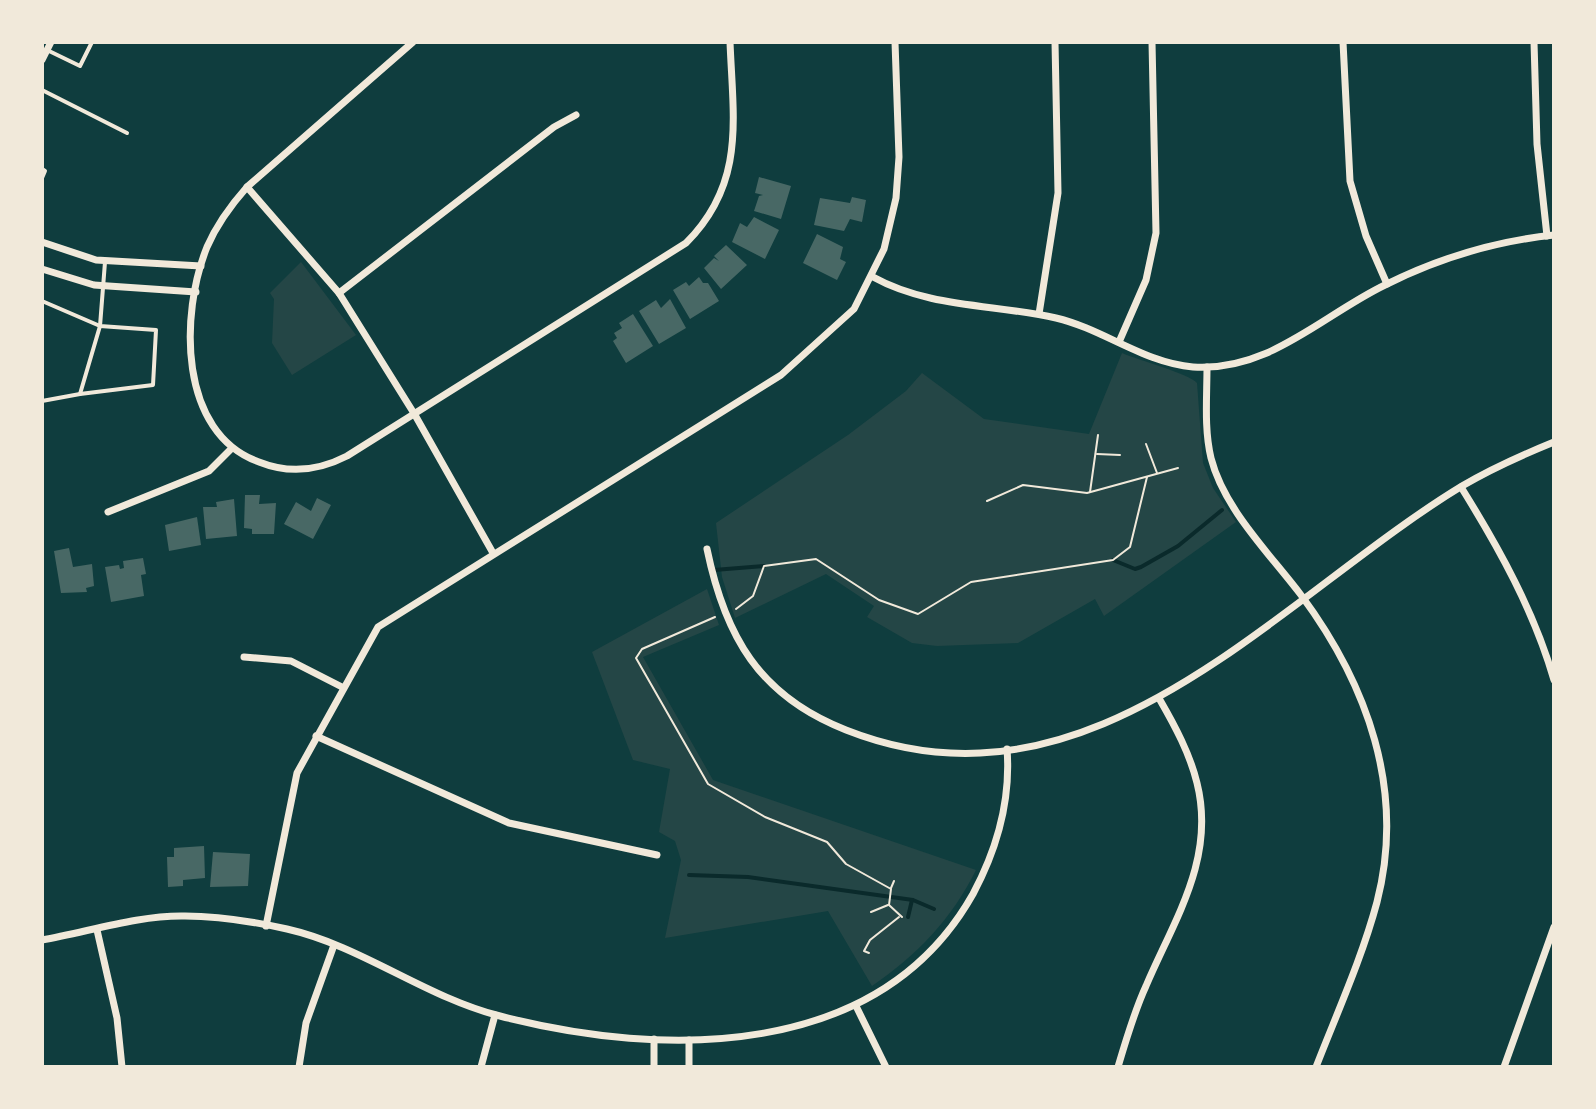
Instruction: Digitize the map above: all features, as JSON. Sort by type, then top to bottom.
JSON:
[{"type":"street","points":[[413,42],[247,187],[216,228],[201,266],[193,325],[195,386],[207,417],[231,449],[278,468],[319,467],[347,456],[672,254],[699,230],[720,197],[731,167],[730,42]]},
{"type":"street","points":[[266,926],[294,785],[342,687],[378,627],[798,364],[854,309],[873,277],[892,221],[899,178],[895,42]]},
{"type":"street","points":[[1039,314],[1058,193],[1055,42]]},
{"type":"street","points":[[1119,342],[1146,280],[1156,233],[1152,42]]},
{"type":"street","points":[[1343,42],[1350,181],[1366,236],[1387,284]]},
{"type":"street","points":[[873,277],[922,297],[1074,322],[1164,362],[1207,367],[1243,363],[1281,349],[1325,318],[1387,284],[1472,251],[1550,236],[1537,144],[1534,42]]},
{"type":"street","points":[[42,60],[49,46]]},
{"type":"street","points":[[339,293],[554,127],[576,115]]},
{"type":"street","points":[[247,187],[339,293],[415,415],[493,553]]},
{"type":"street","points":[[42,242],[105,262],[201,266]]},
{"type":"street","points":[[42,269],[102,286],[196,292]]},
{"type":"street","points":[[1207,367],[1208,442],[1216,474],[1233,504],[1345,660],[1370,721],[1383,770],[1387,834],[1377,901],[1316,1067]]},
{"type":"street","points":[[707,549],[724,614],[740,647],[781,694],[835,726],[879,741],[928,750],[1007,749],[1095,727],[1160,700],[1208,671],[1461,487],[1554,442]]},
{"type":"street","points":[[108,512],[209,471],[231,449]]},
{"type":"street","points":[[1461,487],[1496,543],[1538,631],[1554,680]]},
{"type":"street","points":[[244,657],[291,661],[342,687]]},
{"type":"street","points":[[1118,1067],[1146,986],[1186,901],[1199,850],[1198,787],[1191,762],[1160,700]]},
{"type":"street","points":[[316,736],[509,823],[657,855]]},
{"type":"street","points":[[42,940],[185,916],[266,926],[334,945],[434,992],[495,1015],[558,1029],[689,1040],[786,1030],[856,1006],[915,965],[968,902],[997,837],[1007,784],[1007,749]]},
{"type":"street","points":[[1504,1067],[1554,927]]},
{"type":"street","points":[[97,930],[117,1018],[122,1067]]},
{"type":"street","points":[[299,1067],[306,1023],[334,945]]},
{"type":"street","points":[[856,1006],[886,1067]]},
{"type":"street","points":[[481,1067],[495,1015]]},
{"type":"street","points":[[654,1039],[654,1067]]},
{"type":"street","points":[[689,1040],[689,1067]]},
{"type":"lane","points":[[49,46],[80,66],[92,42]]},
{"type":"lane","points":[[42,90],[127,133]]},
{"type":"lane","points":[[42,169],[45,171],[42,178]]},
{"type":"lane","points":[[80,394],[100,326],[105,262]]},
{"type":"lane","points":[[42,301],[100,326],[156,330],[153,385],[42,401]]},
{"type":"path","points":[[1090,493],[1098,435]]},
{"type":"path","points":[[1146,444],[1157,474]]},
{"type":"path","points":[[1095,454],[1120,455]]},
{"type":"path","points":[[987,501],[1023,485],[1090,493],[1178,468]]},
{"type":"path","points":[[890,891],[846,864],[827,842],[765,817],[708,784],[636,658],[642,649],[724,614],[753,596],[764,566],[816,559],[879,600],[918,614],[971,582],[1113,560],[1130,547],[1147,477]]},
{"type":"path","points":[[869,953],[864,951],[870,940],[901,916],[889,904],[894,881]]},
{"type":"path","points":[[871,912],[889,904]]},
{"type":"shaded area","points":[[301,262],[356,335],[292,375],[272,343],[274,299],[270,293]]},
{"type":"shaded area","points":[[1122,353],[1174,371],[1197,383],[1203,463],[1213,488],[1236,522],[1104,616],[1095,599],[1018,643],[937,646],[912,643],[867,617],[874,606],[826,574],[735,618],[722,577],[716,523],[848,435],[906,391],[922,373],[984,419],[1089,434]]},
{"type":"shaded area","points":[[707,589],[719,625],[643,657],[713,780],[976,870],[956,905],[932,935],[872,986],[828,911],[665,938],[681,860],[675,841],[659,832],[670,769],[633,760],[592,652]]},
{"type":"building","points":[[759,177],[791,186],[781,219],[754,211],[759,196],[763,195],[755,193]]},
{"type":"building","points":[[852,197],[866,200],[862,222],[850,219],[844,231],[814,225],[820,198],[850,203]]},
{"type":"building","points":[[754,217],[779,230],[765,259],[732,242],[740,223],[747,227]]},
{"type":"building","points":[[817,234],[843,247],[840,259],[846,262],[837,280],[803,263]]},
{"type":"building","points":[[726,245],[747,265],[721,289],[704,268],[714,258],[719,261],[714,256]]},
{"type":"building","points":[[699,277],[703,283],[708,283],[719,301],[690,319],[673,290],[686,282],[689,286]]},
{"type":"building","points":[[670,299],[686,328],[659,344],[639,311],[656,300],[661,308]]},
{"type":"building","points":[[633,314],[653,346],[626,363],[613,341],[617,338],[614,333],[622,328],[619,323]]},
{"type":"building","points":[[245,495],[260,495],[259,504],[276,503],[274,534],[252,534],[252,529],[244,528]]},
{"type":"building","points":[[317,498],[331,505],[313,539],[284,524],[296,502],[311,511]]},
{"type":"building","points":[[234,499],[237,536],[206,539],[203,507],[217,507],[216,502]]},
{"type":"building","points":[[197,517],[201,545],[169,551],[165,525]]},
{"type":"building","points":[[69,548],[73,567],[92,564],[94,586],[86,588],[87,592],[61,593],[54,551]]},
{"type":"building","points":[[143,558],[146,574],[141,575],[144,596],[111,602],[105,567],[119,565],[120,569],[124,568],[123,561]]},
{"type":"building","points":[[204,846],[205,878],[183,880],[183,886],[168,887],[167,857],[174,857],[174,848]]},
{"type":"building","points":[[213,852],[250,854],[248,886],[210,887]]},
{"type":"waterway","points":[[1113,560],[1135,569],[1141,567],[1178,546],[1222,510]]},
{"type":"waterway","points":[[714,570],[764,566]]},
{"type":"waterway","points":[[689,875],[748,877],[913,900],[934,909]]},
{"type":"waterway","points":[[908,917],[912,900]]}]
